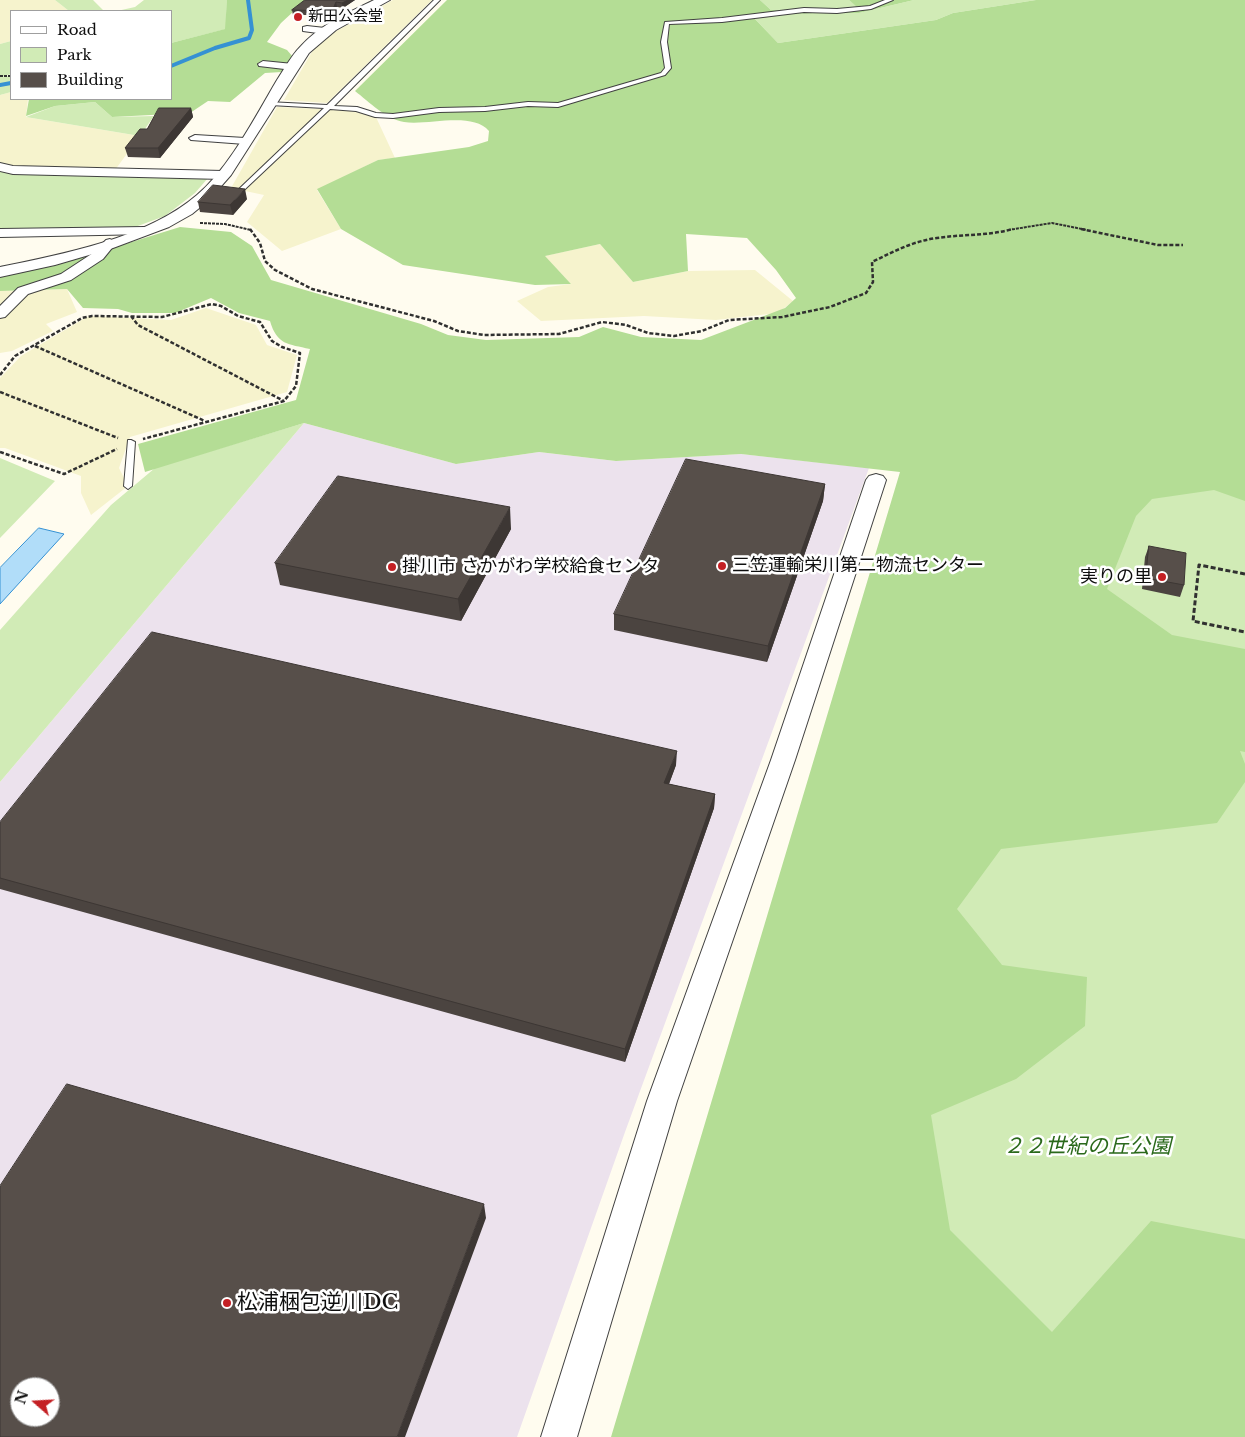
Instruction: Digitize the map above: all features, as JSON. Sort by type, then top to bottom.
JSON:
[{"type":"street","points":[[0,272],[35,266],[145,231],[169,220],[202,198],[223,175],[303,51],[325,31],[384,0]]},
{"type":"street","points":[[307,28],[325,31]]},
{"type":"street","points":[[263,64],[293,67]]},
{"type":"street","points":[[196,138],[245,141]]},
{"type":"street","points":[[0,167],[13,170],[223,175]]},
{"type":"street","points":[[0,233],[145,231]]},
{"type":"street","points":[[0,314],[22,292],[66,277],[98,256],[110,243]]},
{"type":"street","points":[[559,1437],[662,1101],[783,760],[876,480]]},
{"type":"lane","points":[[241,190],[329,107],[436,0]]},
{"type":"lane","points":[[270,103],[357,109],[375,115],[393,116],[438,110],[485,109],[528,104],[558,105],[662,74],[668,68],[664,42],[667,22],[722,20],[804,10],[836,11],[871,7],[890,0]]},
{"type":"lane","points":[[128,486],[131,442]]},
{"type":"path","points":[[169,220],[224,224],[250,229],[260,243],[265,261],[275,270],[312,288],[434,321],[458,331],[484,335],[559,334],[602,322],[626,325],[648,333],[674,336],[702,331],[729,320],[782,317],[830,307],[866,293],[873,282],[872,262],[907,245],[936,238],[994,234],[1025,226],[1052,223],[1158,245],[1182,245]]},
{"type":"path","points":[[0,375],[15,356],[82,318],[91,315],[162,317],[177,315],[206,304],[218,305],[236,316],[264,324],[271,340],[300,353],[296,387],[292,396],[284,401],[131,442],[64,474],[0,452]]},
{"type":"path","points":[[131,316],[138,325],[284,401]]},
{"type":"path","points":[[34,346],[206,422]]},
{"type":"path","points":[[0,392],[91,430],[131,442]]},
{"type":"path","points":[[1245,574],[1199,565],[1193,621],[1245,632]]},
{"type":"shaded area","points":[[0,0],[55,0],[68,10],[10,10],[10,41],[0,44]]},
{"type":"shaded area","points":[[393,0],[432,0],[327,103],[284,100],[313,50],[329,35]]},
{"type":"shaded area","points":[[10,92],[10,100],[28,100],[26,117],[140,136],[115,170],[15,166],[0,163],[0,95]]},
{"type":"shaded area","points":[[277,107],[344,110],[375,115],[395,158],[378,160],[317,190],[341,229],[282,251],[247,222],[264,195],[231,188]]},
{"type":"shaded area","points":[[600,244],[633,282],[688,271],[755,270],[793,301],[778,313],[716,320],[644,316],[541,321],[517,301],[548,287],[571,284],[544,256]]},
{"type":"shaded area","points":[[67,289],[77,312],[46,324],[53,331],[12,351],[0,353],[0,291]]},
{"type":"shaded area","points":[[206,308],[256,325],[267,345],[297,355],[287,392],[130,437],[119,468],[128,486],[91,515],[81,493],[81,476],[5,448],[0,448],[0,378],[21,356],[85,318],[92,316],[171,320]]},
{"type":"shaded area","points":[[304,423],[456,464],[539,452],[616,461],[741,454],[869,468],[625,1132],[517,1437],[0,1437],[0,782]]},
{"type":"green space","points":[[55,0],[93,0],[103,10],[68,10]]},
{"type":"green space","points":[[144,0],[227,0],[226,29],[172,43],[172,10],[122,10],[135,7]]},
{"type":"green space","points":[[227,0],[331,0],[294,11],[281,23],[267,42],[287,50],[293,57],[282,72],[265,73],[230,102],[208,101],[190,113],[112,117],[95,102],[55,106],[26,116],[29,100],[172,100],[172,43],[225,29]]},
{"type":"green space","points":[[447,0],[760,0],[771,10],[857,7],[849,0],[914,0],[859,13],[783,14],[754,18],[778,43],[936,20],[953,13],[1036,0],[1245,0],[1245,501],[1214,490],[1152,499],[1136,516],[1107,589],[1172,635],[1245,649],[1245,752],[1240,751],[1245,764],[1245,782],[1217,823],[1001,849],[957,909],[1002,965],[1087,977],[1085,1026],[1016,1079],[931,1115],[950,1230],[1052,1332],[1151,1221],[1245,1239],[1245,1437],[611,1437],[900,472],[741,454],[616,461],[539,452],[456,464],[304,423],[145,472],[138,444],[296,400],[310,349],[284,342],[276,335],[270,321],[239,313],[211,298],[175,313],[132,313],[118,309],[83,308],[67,289],[0,291],[0,276],[67,262],[180,227],[231,232],[252,246],[271,280],[421,324],[448,335],[486,340],[579,337],[603,327],[641,337],[701,340],[785,308],[796,298],[776,270],[747,238],[686,234],[688,271],[633,282],[600,244],[545,256],[571,284],[535,285],[403,265],[341,229],[317,189],[378,160],[469,147],[488,141],[489,131],[481,125],[461,120],[404,122],[378,110],[355,91]]},
{"type":"green space","points":[[760,0],[849,0],[858,7],[771,10]]},
{"type":"green space","points":[[914,0],[1036,0],[953,13],[936,20],[778,43],[754,18],[783,14],[859,13]]},
{"type":"green space","points":[[10,41],[10,74],[2,77],[10,76],[10,92],[0,95],[0,44]]},
{"type":"green space","points":[[95,102],[112,117],[154,116],[140,136],[26,117],[55,106]]},
{"type":"green space","points":[[0,172],[208,178],[195,193],[165,216],[135,227],[0,229]]},
{"type":"green space","points":[[304,423],[0,782],[0,630],[111,505],[155,468]]},
{"type":"green space","points":[[0,458],[55,481],[0,538]]},
{"type":"green space","points":[[1245,474],[1245,684],[1071,583],[1125,481]]},
{"type":"green space","name":"２２世紀の丘公園","points":[[1245,725],[1245,1308],[1040,1397],[896,1252],[882,1091],[906,892]]},
{"type":"water","points":[[39,528],[64,534],[0,604],[0,568]]},
{"type":"building","points":[[305,0],[348,0],[342,3],[336,2],[332,11],[292,10]]},
{"type":"building","points":[[159,108],[191,108],[158,148],[125,148],[140,129],[147,129]]},
{"type":"building","points":[[213,185],[245,189],[230,205],[198,202]]},
{"type":"building","name":"三笠運輸栄川第二物流センター","points":[[686,459],[825,484],[768,646],[614,614]]},
{"type":"building","name":"掛川市 さかがわ学校給食センタ","points":[[338,476],[510,507],[458,599],[275,563]]},
{"type":"building","points":[[1149,546],[1186,553],[1184,585],[1146,578]]},
{"type":"building","points":[[152,632],[677,751],[664,783],[715,794],[625,1049],[0,878],[0,822]]},
{"type":"building","name":"松浦梱包逆川DC","points":[[67,1084],[484,1204],[397,1437],[0,1437],[0,1186]]},
{"type":"waterway","points":[[172,66],[215,48],[249,38],[252,30],[248,0]]},
{"type":"waterway","points":[[0,85],[10,83]]},
{"type":"place","name":"新田公会堂","points":[[298,17]]},
{"type":"place","name":"三笠運輸栄川第二物流センター","points":[[722,566]]},
{"type":"place","name":"掛川市 さかがわ学校給食センタ","points":[[392,567]]},
{"type":"place","name":"実りの里","points":[[1162,577]]},
{"type":"place","name":"松浦梱包逆川DC","points":[[227,1303]]}]
